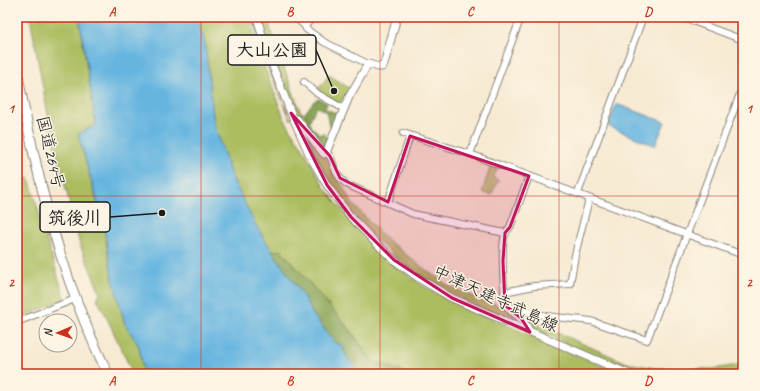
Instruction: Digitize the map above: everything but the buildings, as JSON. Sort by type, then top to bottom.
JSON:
[{"type":"highway","name":"国道264号","points":[[17,71],[38,169],[58,245],[75,299],[94,346],[108,374]]},
{"type":"main road","name":"中津天建寺武島線","points":[[258,17],[266,49],[291,113],[311,158],[327,185],[351,217],[394,260],[452,298],[629,374]]},
{"type":"main road","points":[[291,113],[324,154],[326,154],[350,96],[368,64],[379,67],[382,67],[384,64],[397,17]]},
{"type":"street","points":[[295,17],[305,26],[306,29],[324,42],[368,64]]},
{"type":"street","points":[[305,26],[312,17]]},
{"type":"street","points":[[470,154],[521,17]]},
{"type":"street","points":[[578,193],[643,17]]},
{"type":"street","points":[[682,17],[743,40]]},
{"type":"street","points":[[304,82],[318,94],[344,109]]},
{"type":"street","points":[[506,306],[546,316],[591,321],[647,340],[743,86]]},
{"type":"street","points":[[403,133],[470,154],[743,255]]},
{"type":"street","points":[[388,202],[410,136]]},
{"type":"street","points":[[326,154],[330,156],[336,172],[346,184],[413,214],[505,233]]},
{"type":"street","points":[[529,176],[510,227],[505,233],[503,239],[503,261],[506,306],[521,318],[530,332]]},
{"type":"street","points":[[504,292],[534,286],[570,284],[575,255],[589,198]]},
{"type":"street","points":[[17,322],[75,299]]},
{"type":"highlighted area","points":[[291,113],[330,156],[340,178],[388,202],[410,136],[529,176],[510,227],[505,233],[503,261],[505,305],[521,318],[530,332],[452,298],[394,260],[351,217],[327,185]]},
{"type":"green space","points":[[30,17],[79,17],[96,125],[78,134],[103,222],[112,276],[125,324],[139,346],[143,370],[146,374],[133,374],[97,299],[100,293],[80,245],[50,126]]},
{"type":"green space","points":[[192,17],[250,17],[259,53],[284,118],[300,143],[324,187],[351,221],[391,262],[420,284],[450,301],[621,374],[410,374],[372,361],[350,330],[281,250],[361,372],[366,374],[356,374],[251,222],[209,124]]},
{"type":"green space","points":[[253,17],[255,17],[263,51],[291,120],[261,51]]},
{"type":"green space","points":[[260,17],[268,17],[271,32],[284,61],[283,65],[301,113],[305,113],[308,125],[320,145],[292,109],[267,46]]},
{"type":"green space","points":[[329,75],[352,90],[343,106],[317,91]]},
{"type":"green space","points":[[319,99],[327,103],[325,109],[339,114],[335,127],[329,126],[326,111],[316,107],[309,122],[312,128],[317,131],[319,135],[323,133],[328,138],[326,147],[320,145],[308,125],[305,113],[314,101]]},
{"type":"green space","points":[[298,123],[324,155],[352,203],[385,238],[449,286],[484,301],[502,306],[519,319],[525,327],[443,290],[405,265],[381,244],[348,208],[324,175],[308,146]]},
{"type":"green space","points":[[491,165],[498,168],[493,178],[499,180],[491,195],[482,192]]},
{"type":"green space","points":[[29,178],[65,299],[23,317],[17,302],[17,183]]},
{"type":"green space","points":[[281,250],[350,330],[372,361],[410,374],[366,374],[357,369],[348,359],[342,346],[334,342],[312,313],[304,297],[272,251]]},
{"type":"green space","points":[[511,309],[524,313],[526,317],[553,331],[627,363],[655,368],[713,369],[743,364],[743,372],[731,374],[644,374],[621,368],[532,328],[521,316]]},
{"type":"water","points":[[79,17],[199,17],[200,28],[205,42],[214,123],[231,175],[254,222],[304,297],[312,313],[334,342],[342,346],[351,363],[361,372],[366,374],[146,374],[143,370],[139,346],[125,324],[112,276],[103,222],[78,134],[96,125]]},
{"type":"water","points":[[616,104],[665,122],[655,146],[608,126]]},
{"type":"place","name":"大山公園","points":[[334,91]]},
{"type":"place","name":"筑後川","points":[[162,213]]}]
